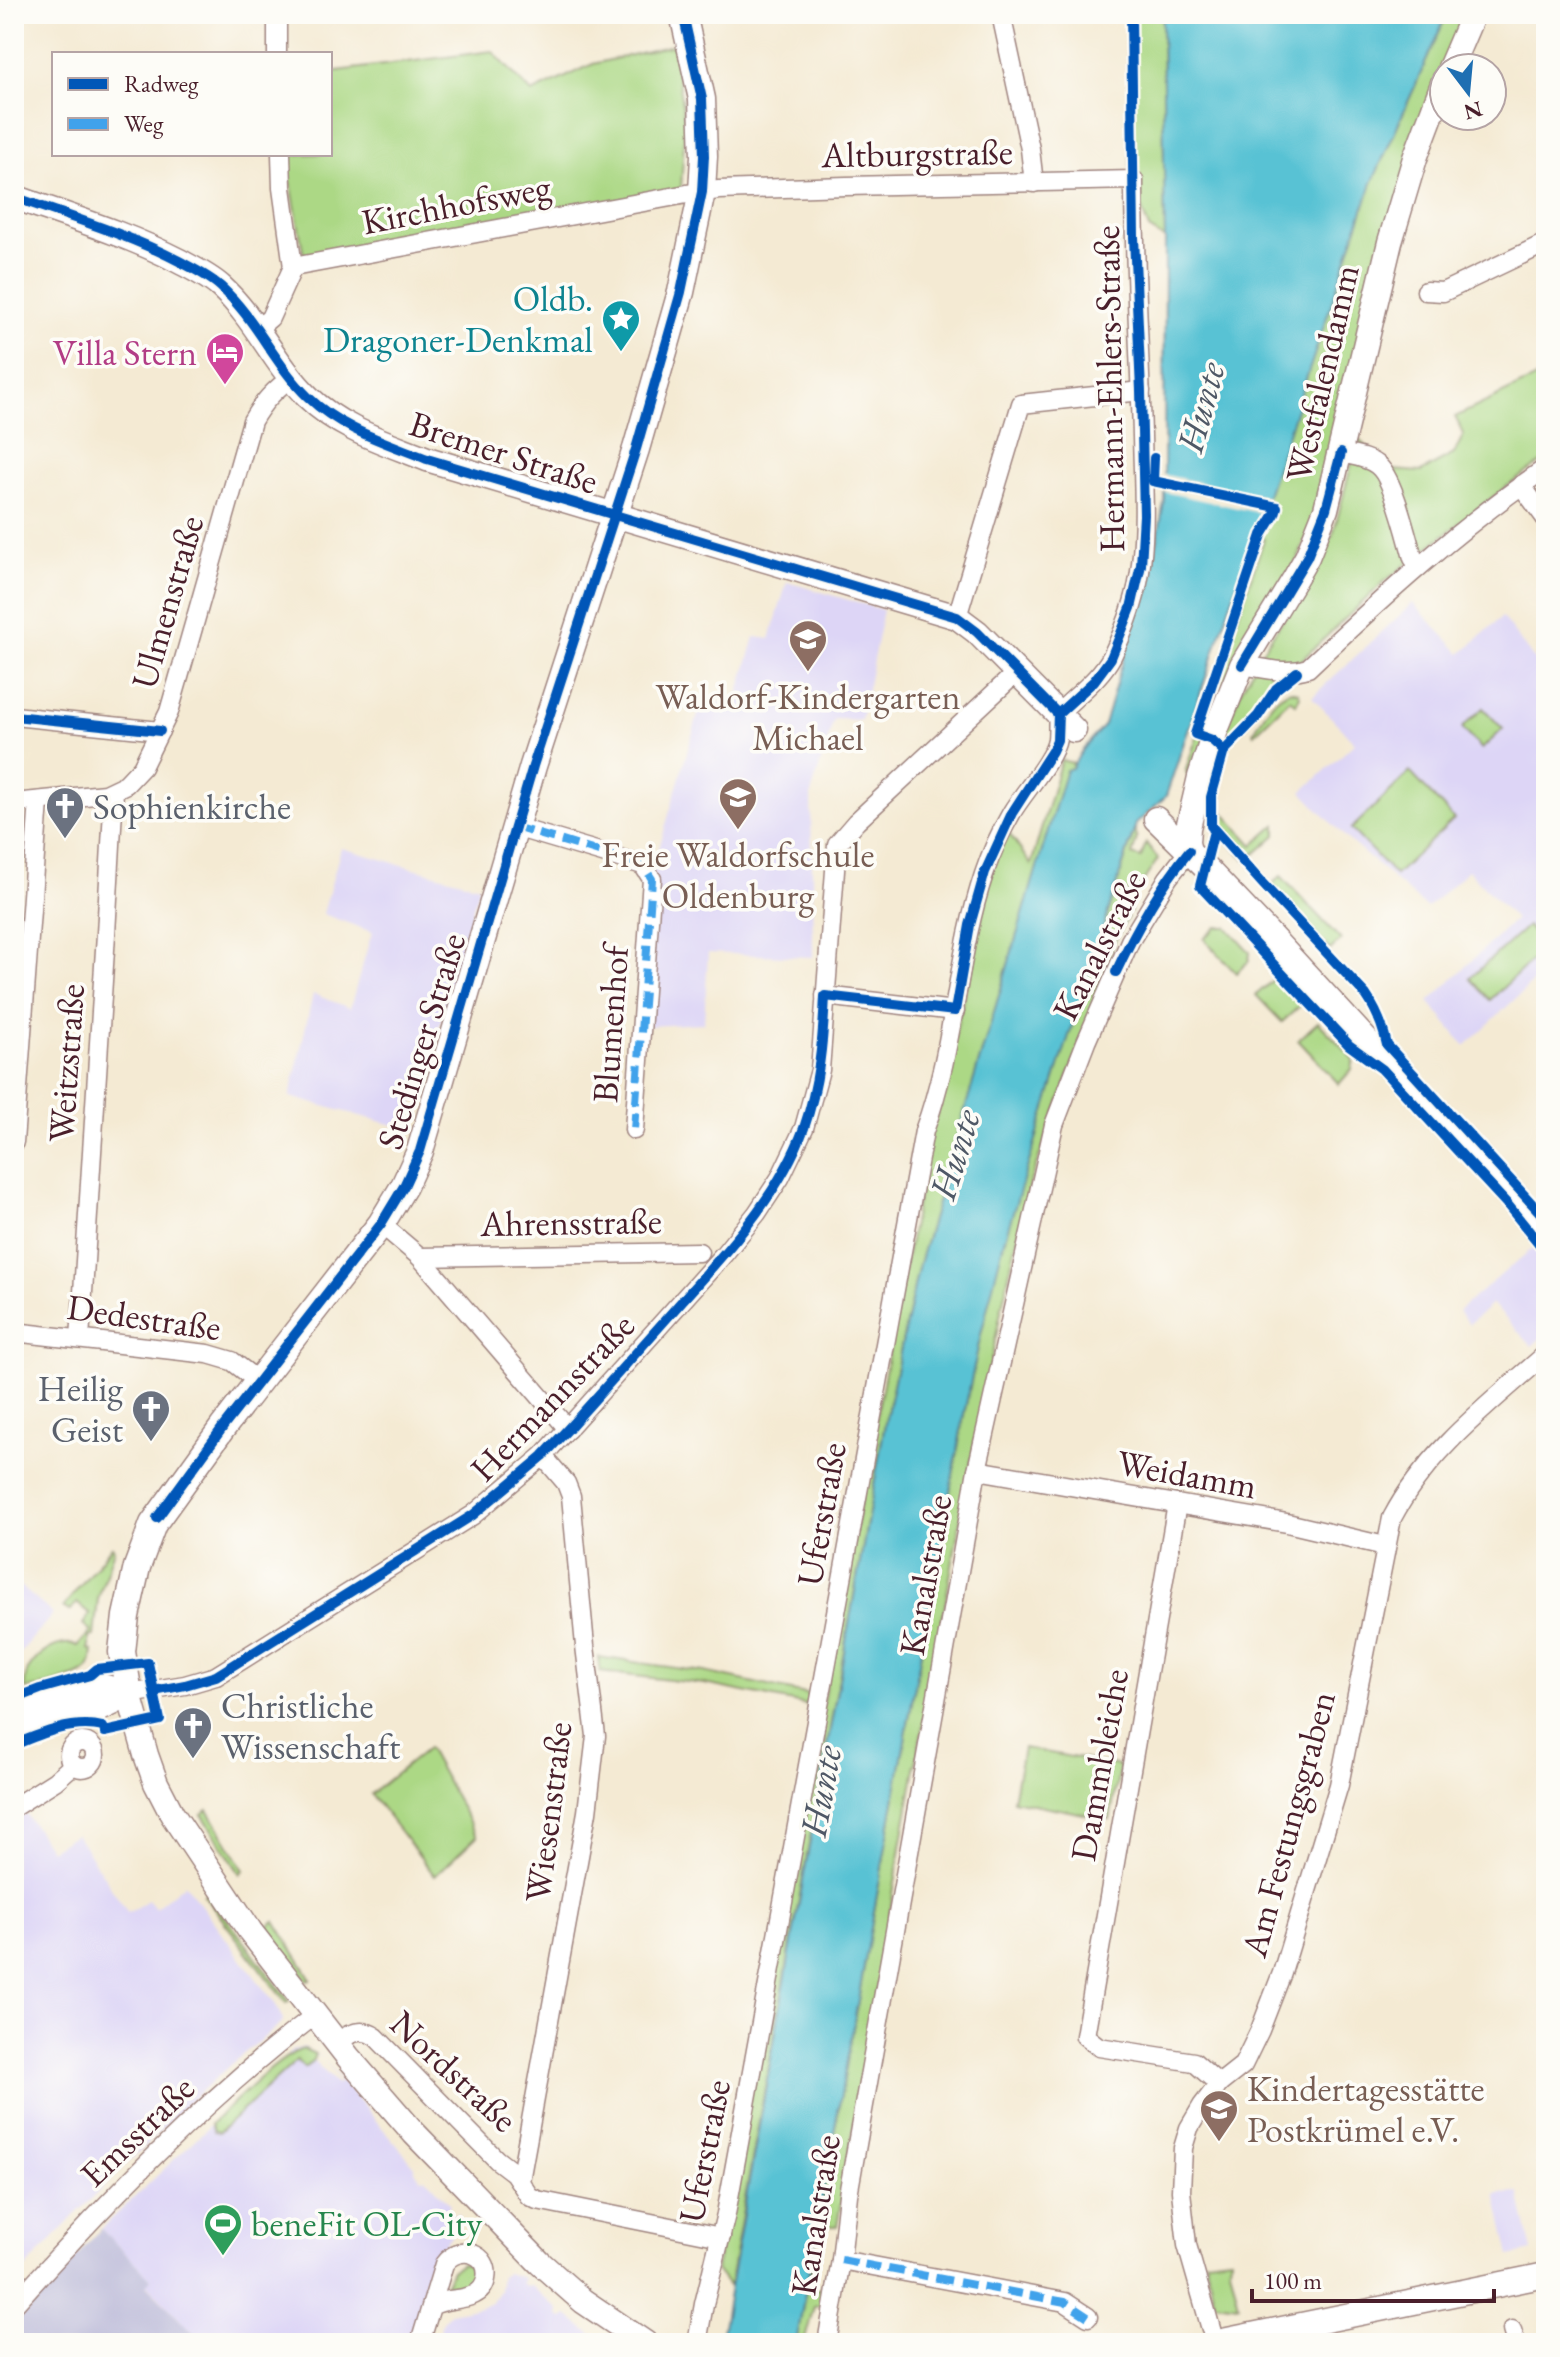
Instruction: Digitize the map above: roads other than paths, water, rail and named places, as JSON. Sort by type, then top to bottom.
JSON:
[{"type":"main road","name":"Stedinger Straße","points":[[129,1694],[122,1645],[131,1591],[145,1543],[157,1518],[381,1224],[420,1151],[515,827],[639,441],[681,292],[702,192],[704,156],[702,99],[683,14]]},
{"type":"main road","points":[[14,1715],[62,1693],[96,1687],[129,1694]]},
{"type":"main road","points":[[14,1725],[100,1708],[129,1694]]},
{"type":"street","points":[[277,14],[277,52]]},
{"type":"street","points":[[1001,14],[1030,149],[1034,183]]},
{"type":"street","points":[[1457,52],[1473,14]]},
{"type":"street","name":"Westfalendamm","points":[[1189,851],[1188,828],[1200,777],[1242,665],[1307,557],[1326,509],[1390,242],[1428,123]]},
{"type":"street","points":[[257,329],[270,318],[293,267],[282,188],[281,156]]},
{"type":"street","name":"Altburgstraße","points":[[702,192],[830,186],[1134,180]]},
{"type":"street","name":"Hermann-Ehlers-Straße","points":[[1066,722],[1111,658],[1131,608],[1141,565],[1144,515],[1134,180]]},
{"type":"street","name":"Kirchhofsweg","points":[[293,267],[702,192]]},
{"type":"street","name":"Bremer Straße","points":[[14,197],[127,237],[205,275],[220,286],[257,329],[306,395],[342,424],[366,436],[427,459],[957,617],[977,632],[1066,722]]},
{"type":"street","points":[[1426,291],[1443,292],[1546,243]]},
{"type":"street","name":"Ulmenstraße","points":[[114,791],[126,784],[142,767],[169,712],[252,421],[262,404],[292,377]]},
{"type":"street","points":[[957,617],[1021,404],[1141,391]]},
{"type":"street","points":[[1341,453],[1366,459],[1379,466],[1388,479],[1413,558],[1419,566]]},
{"type":"street","points":[[1242,665],[1281,672],[1308,668],[1419,566],[1546,468]]},
{"type":"street","points":[[1521,485],[1546,519]]},
{"type":"street","name":"Hermannstraße","points":[[129,1694],[185,1685],[216,1676],[473,1515],[543,1456],[724,1254],[780,1178],[804,1128],[820,1070],[837,844],[856,822],[1017,672]]},
{"type":"street","points":[[14,716],[160,731]]},
{"type":"street","name":"Uferstraße","points":[[697,2343],[721,2237],[918,1162],[955,1011],[973,913],[985,872],[1008,821],[1052,751],[1066,722]]},
{"type":"street","points":[[14,803],[88,798],[114,791]]},
{"type":"street","name":"Weitzstraße","points":[[80,1339],[114,791]]},
{"type":"street","points":[[14,1142],[39,801]]},
{"type":"street","points":[[1156,819],[1287,954],[1545,1233]]},
{"type":"street","name":"Blumenhof","points":[[515,827],[643,865],[652,879],[634,1130]]},
{"type":"street","name":"Kanalstraße","points":[[827,2343],[848,2195],[977,1470],[1054,1125],[1130,941],[1168,878],[1189,851]]},
{"type":"street","points":[[825,996],[955,1011]]},
{"type":"street","points":[[381,1224],[420,1257],[568,1429]]},
{"type":"street","name":"Ahrensstraße","points":[[420,1257],[699,1252]]},
{"type":"street","name":"Dedestraße","points":[[14,1332],[225,1358],[259,1382]]},
{"type":"street","name":"Am Festungsgraben","points":[[1214,2343],[1187,2245],[1181,2191],[1183,2148],[1189,2128],[1219,2084],[1243,2065],[1282,1973],[1339,1785],[1392,1518],[1423,1469],[1546,1354]]},
{"type":"street","name":"Wiesenstraße","points":[[520,2181],[587,1812],[596,1736],[571,1496],[566,1483],[543,1456]]},
{"type":"street","name":"Weidamm","points":[[977,1470],[1287,1523],[1385,1546]]},
{"type":"street","name":"Dammbleiche","points":[[1177,1504],[1085,2036],[1099,2047],[1194,2062],[1219,2084]]},
{"type":"street","name":"Nordstraße","points":[[129,1694],[151,1769],[172,1814],[250,1931],[337,2042],[359,2031],[376,2037],[497,2160],[514,2173],[524,2191],[537,2200],[721,2237]]},
{"type":"street","points":[[14,1807],[55,1781],[73,1765]]},
{"type":"street","name":"Emsstraße","points":[[14,2305],[155,2155],[259,2060],[315,2015]]},
{"type":"street","points":[[337,2042],[433,2153],[540,2263],[583,2301],[645,2343]]},
{"type":"street","points":[[841,2260],[1065,2302],[1088,2317]]},
{"type":"street","points":[[1214,2343],[1546,2275]]},
{"type":"street","points":[[420,2343],[432,2306]]},
{"type":"water","name":"Hunte","points":[[1162,14],[1447,14],[1372,183],[1166,796],[1136,824],[1004,1241],[964,1414],[796,2343],[720,2343],[886,1418],[919,1264],[1066,770],[1072,768],[1104,725],[1156,548],[1164,502]]},
{"type":"place","name":"Oldb. Dragoner-Denkmal","points":[[621,353]]},
{"type":"place","name":"Villa Stern","points":[[225,386]]},
{"type":"place","name":"Waldorf-Kindergarten Michael","points":[[808,673]]},
{"type":"place","name":"Freie Waldorfschule Oldenburg","points":[[738,831]]},
{"type":"place","name":"Sophienkirche","points":[[65,840]]},
{"type":"place","name":"Heilig Geist","points":[[151,1443]]},
{"type":"place","name":"Christliche Wissenschaft","points":[[193,1760]]},
{"type":"place","name":"Kindertagesstätte Postkrümel e.V.","points":[[1219,2143]]},
{"type":"place","name":"beneFit OL-City","points":[[223,2257]]}]
